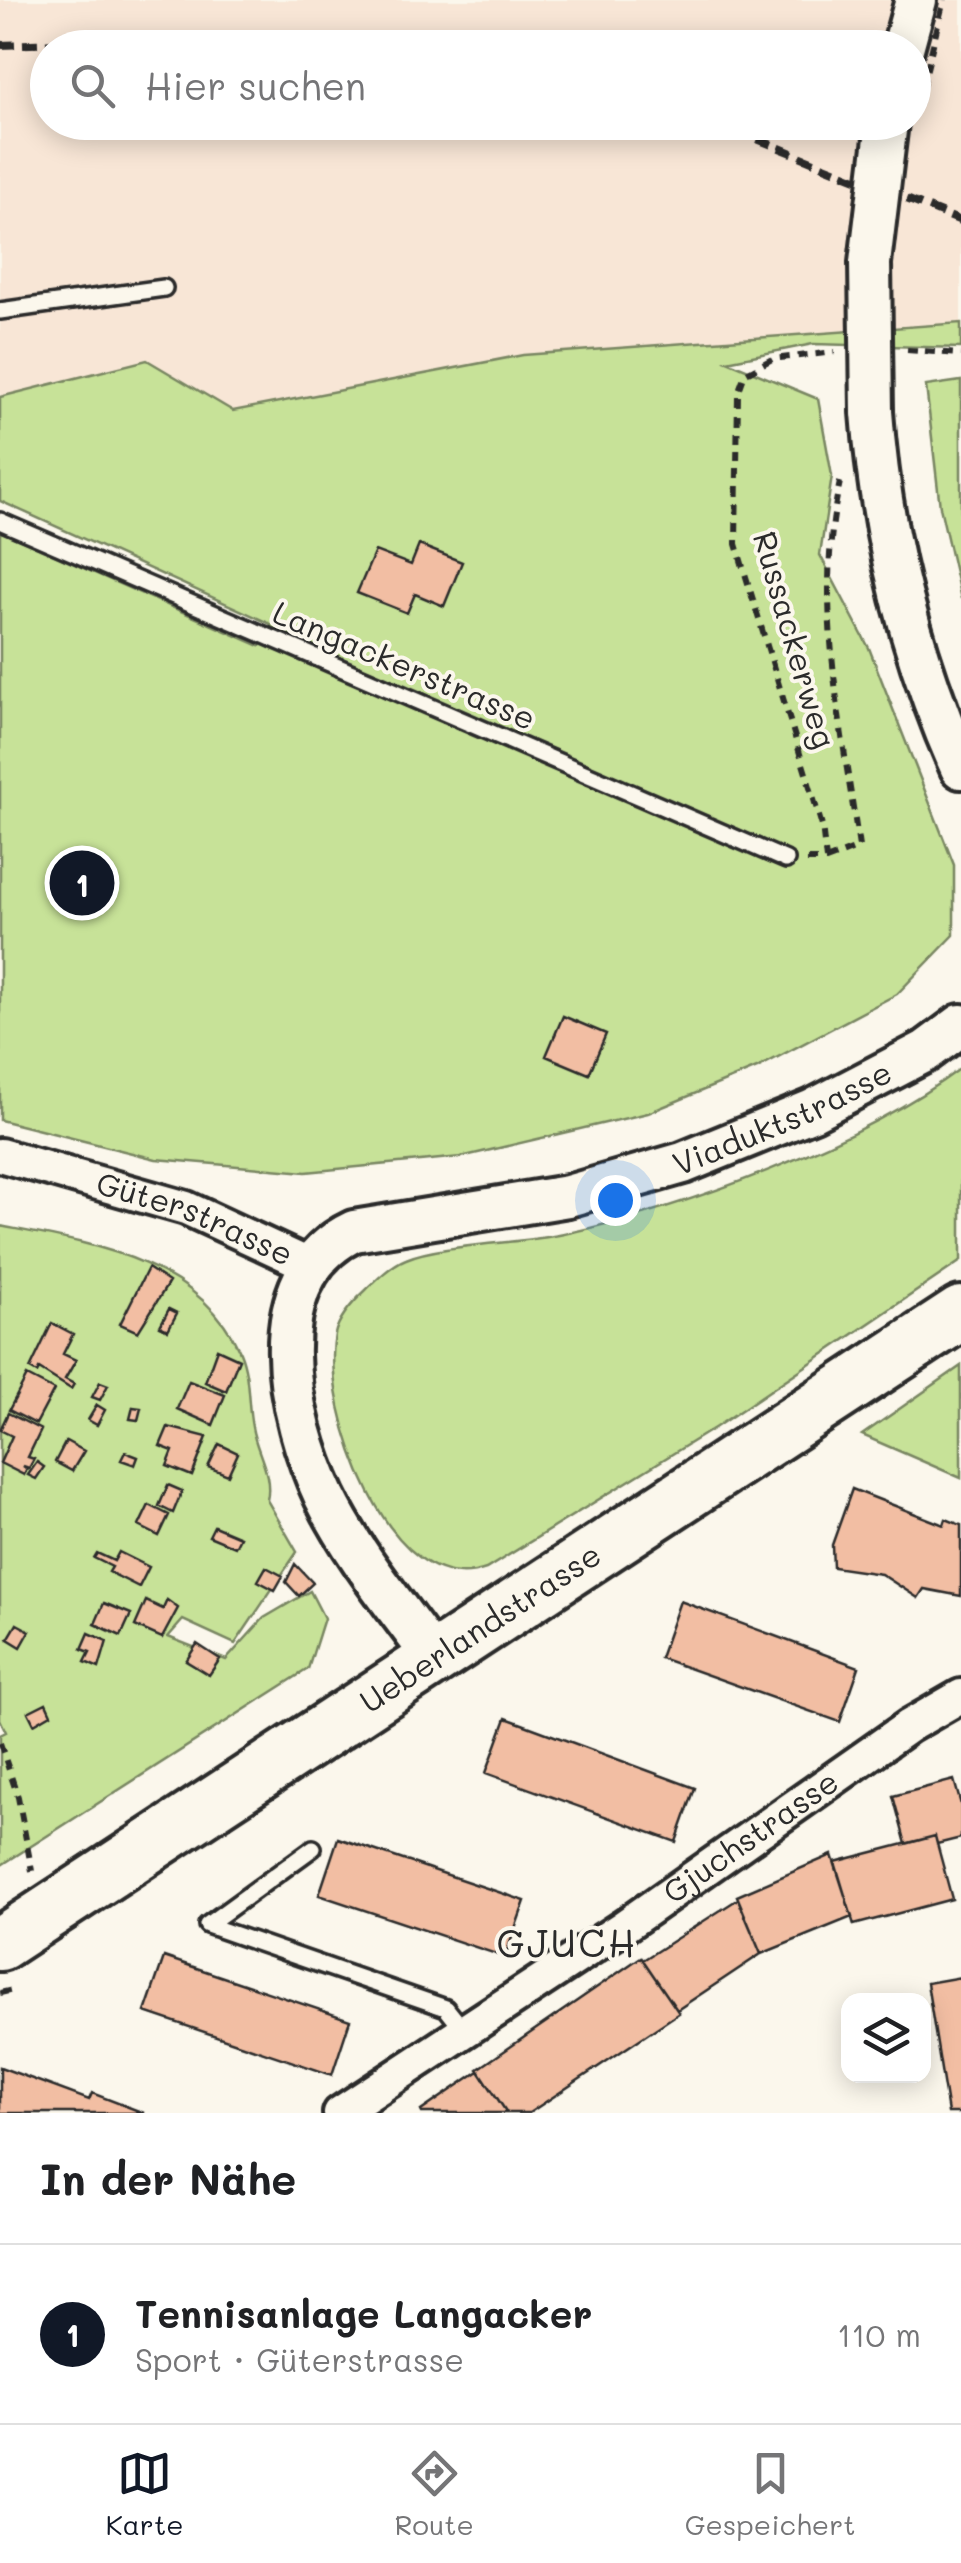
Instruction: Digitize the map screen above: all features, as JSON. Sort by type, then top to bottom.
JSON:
[{"type":"main road","name":"Ueberlandstrasse","points":[[0,1944],[961,1313]]},
{"type":"street","points":[[908,30],[916,0]]},
{"type":"street","points":[[885,140],[870,263],[872,412],[880,488],[896,578],[920,664],[961,768]]},
{"type":"street","name":"Viaduktstrasse","points":[[310,1264],[336,1240],[354,1231],[568,1196],[739,1143],[926,1051],[961,1024]]},
{"type":"street","name":"Güterstrasse","points":[[0,1155],[186,1208],[310,1264],[294,1302],[290,1362],[293,1396],[311,1464],[348,1534],[436,1661]]},
{"type":"street","name":"Gjuchstrasse","points":[[340,2113],[909,1726],[961,1696]]},
{"type":"lane","points":[[0,311],[164,288]]},
{"type":"lane","name":"Langackerstrasse","points":[[0,521],[786,860]]},
{"type":"lane","points":[[313,1848],[207,1925],[446,2008],[464,2032]]},
{"type":"path","points":[[892,351],[961,354]]},
{"type":"path","name":"Russackerweg","points":[[826,860],[822,826],[736,544],[738,393],[745,374],[772,359],[852,352]]},
{"type":"path","points":[[786,860],[826,860],[859,848],[835,678],[827,561],[842,473]]},
{"type":"path","points":[[0,1744],[18,1797],[33,1877],[52,1912]]},
{"type":"shaded area","points":[[0,0],[961,0],[961,323],[523,355],[233,411],[147,360],[0,397]]},
{"type":"green space","points":[[961,323],[961,348],[813,344],[727,361],[818,399],[832,476],[820,555],[869,648],[954,865],[954,935],[897,994],[757,1068],[648,1113],[461,1157],[306,1172],[156,1159],[0,1120],[0,531],[260,646],[271,624],[0,501],[0,397],[147,360],[233,411],[523,355]]},
{"type":"green space","points":[[961,381],[961,599],[940,507],[926,386]]},
{"type":"green space","points":[[961,1068],[961,1261],[716,1427],[486,1569],[451,1572],[420,1557],[392,1529],[369,1492],[351,1450],[333,1366],[335,1334],[340,1322],[355,1300],[384,1273],[421,1254],[564,1234],[717,1190],[873,1122]]},
{"type":"green space","points":[[0,1226],[104,1249],[169,1276],[198,1295],[222,1321],[240,1352],[252,1427],[268,1481],[267,1500],[297,1552],[235,1644],[183,1620],[168,1637],[226,1660],[264,1618],[310,1591],[324,1618],[308,1669],[0,1866],[0,1735],[6,1732],[0,1719]]},
{"type":"green space","points":[[961,1366],[961,1478],[862,1435]]},
{"type":"building","points":[[419,545],[462,562],[444,606],[415,594],[407,613],[357,593],[375,551],[411,565]]},
{"type":"building","points":[[563,1016],[606,1034],[589,1074],[546,1056]]},
{"type":"building","points":[[148,1268],[169,1282],[138,1332],[120,1324]]},
{"type":"building","points":[[169,1309],[177,1313],[168,1330],[160,1326]]},
{"type":"building","points":[[52,1323],[73,1334],[63,1354],[76,1360],[65,1379],[74,1384],[71,1389],[39,1369],[37,1373],[30,1369]]},
{"type":"building","points":[[217,1349],[239,1359],[226,1391],[205,1382]]},
{"type":"building","points":[[27,1376],[54,1390],[36,1424],[9,1410]]},
{"type":"building","points":[[189,1381],[225,1395],[213,1425],[177,1409]]},
{"type":"building","points":[[100,1382],[108,1385],[100,1400],[92,1397]]},
{"type":"building","points":[[97,1405],[105,1410],[97,1425],[88,1420]]},
{"type":"building","points":[[133,1407],[141,1408],[138,1420],[130,1419]]},
{"type":"building","points":[[8,1413],[41,1430],[28,1457],[34,1459],[29,1468],[23,1466],[27,1469],[24,1475],[0,1463],[12,1436],[0,1430]]},
{"type":"building","points":[[168,1427],[207,1437],[192,1476],[167,1466],[173,1451],[160,1446]]},
{"type":"building","points":[[66,1441],[84,1451],[72,1471],[55,1462]]},
{"type":"building","points":[[219,1444],[238,1453],[228,1475],[208,1467]]},
{"type":"building","points":[[125,1452],[138,1457],[135,1465],[121,1460]]},
{"type":"building","points":[[37,1462],[44,1467],[36,1479],[28,1475]]},
{"type":"building","points":[[168,1485],[182,1491],[173,1513],[159,1506]]},
{"type":"building","points":[[852,1489],[944,1525],[946,1519],[961,1525],[961,1596],[924,1589],[918,1598],[881,1574],[833,1567],[832,1545]]},
{"type":"building","points":[[149,1505],[169,1515],[159,1536],[139,1526]]},
{"type":"building","points":[[214,1526],[240,1537],[235,1547],[209,1536]]},
{"type":"building","points":[[119,1552],[149,1567],[139,1587],[109,1572],[112,1567],[94,1558],[97,1553],[114,1561]]},
{"type":"building","points":[[295,1564],[313,1583],[299,1596],[286,1582]]},
{"type":"building","points":[[266,1567],[283,1576],[275,1590],[258,1581]]},
{"type":"building","points":[[167,1600],[178,1608],[162,1638],[135,1626],[146,1601],[163,1609]]},
{"type":"building","points":[[680,1601],[859,1667],[840,1722],[660,1658]]},
{"type":"building","points":[[104,1603],[131,1614],[121,1636],[95,1624]]},
{"type":"building","points":[[17,1624],[30,1631],[21,1647],[8,1639]]},
{"type":"building","points":[[89,1633],[107,1641],[99,1668],[85,1662],[90,1652],[82,1649]]},
{"type":"building","points":[[197,1644],[220,1659],[209,1675],[186,1661]]},
{"type":"building","points":[[46,1703],[51,1714],[34,1724],[28,1712]]},
{"type":"building","points":[[506,1718],[695,1788],[676,1842],[486,1773]]},
{"type":"building","points":[[954,1780],[961,1805],[961,1838],[937,1844],[935,1836],[906,1844],[893,1796]]},
{"type":"building","points":[[935,1836],[952,1899],[854,1925],[835,1862]]},
{"type":"building","points":[[338,1838],[525,1901],[505,1957],[319,1895]]},
{"type":"building","points":[[832,1855],[852,1917],[761,1954],[737,1896]]},
{"type":"building","points":[[738,1899],[761,1954],[677,2010],[643,1960]]},
{"type":"building","points":[[164,1957],[350,2020],[332,2075],[145,2012]]},
{"type":"building","points":[[641,1957],[679,2013],[529,2113],[507,2113],[478,2069]]},
{"type":"building","points":[[961,1977],[961,2113],[948,2113],[927,1983]]},
{"type":"building","points":[[0,2067],[89,2100],[92,2093],[144,2113],[0,2113]]},
{"type":"building","points":[[479,2071],[507,2113],[422,2113],[421,2111]]},
{"type":"railway","points":[[0,45],[30,44]]},
{"type":"railway","points":[[760,140],[961,221]]},
{"type":"place","name":"Tennisanlage Langacker","points":[[82,883]]},
{"type":"district","name":"GJUCH","points":[[567,1944]]}]
